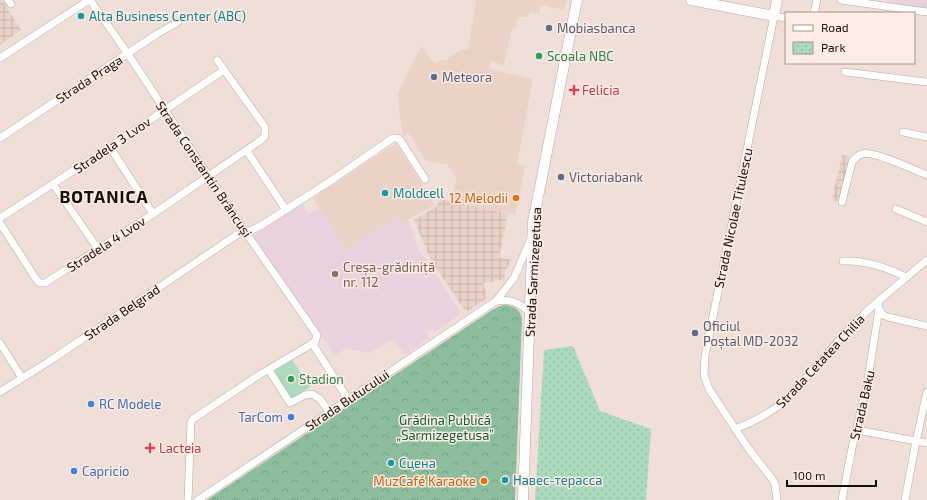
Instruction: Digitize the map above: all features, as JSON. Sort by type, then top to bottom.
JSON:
[{"type":"main road","name":"Strada Sarmizegetusa","points":[[523,500],[529,312],[534,215],[577,0]]},
{"type":"main road","points":[[691,0],[774,16]]},
{"type":"main road","name":"Strada Nicolae Titulescu","points":[[774,16],[778,0]]},
{"type":"street","name":"Strada Constantin Brâncuși","points":[[90,0],[128,54],[245,232],[316,332],[315,341],[348,399]]},
{"type":"street","points":[[0,58],[90,0]]},
{"type":"street","points":[[814,12],[817,0]]},
{"type":"street","points":[[841,0],[927,12]]},
{"type":"street","points":[[774,16],[785,18]]},
{"type":"street","name":"Strada Nicolae Titulescu","points":[[736,429],[707,385],[704,375],[705,362],[774,16]]},
{"type":"street","name":"Strada Praga","points":[[0,138],[157,34],[178,22]]},
{"type":"street","points":[[217,60],[224,70]]},
{"type":"street","name":"Stradela 3 Lvov","points":[[0,218],[110,147],[224,70]]},
{"type":"street","name":"Stradela 4 Lvov","points":[[0,224],[36,279],[40,283],[48,282],[247,151],[261,140],[266,132],[265,128],[224,70]]},
{"type":"street","points":[[845,72],[927,82]]},
{"type":"street","points":[[903,132],[927,137]]},
{"type":"street","name":"Strada Belgrad","points":[[0,392],[245,232],[262,225],[286,210],[395,138],[400,140],[425,179]]},
{"type":"street","points":[[110,147],[153,214]]},
{"type":"street","points":[[247,151],[286,210]]},
{"type":"street","points":[[842,202],[852,162],[862,154],[867,153],[885,158],[927,175]]},
{"type":"street","points":[[53,184],[98,249]]},
{"type":"street","points":[[896,209],[927,222]]},
{"type":"street","name":"Strada Butucului","points":[[198,500],[496,301],[514,278],[522,264],[532,235]]},
{"type":"street","name":"Strada Cetatea Chilia","points":[[736,429],[761,418],[779,406],[789,397],[851,327],[878,301],[927,260]]},
{"type":"street","points":[[843,261],[857,261],[876,265],[906,277]]},
{"type":"street","points":[[496,301],[514,301],[522,305],[529,312]]},
{"type":"street","name":"Strada Baku","points":[[842,500],[870,368],[879,309],[878,301]]},
{"type":"street","points":[[879,309],[883,315],[888,318],[927,326]]},
{"type":"street","points":[[188,500],[192,419],[315,341]]},
{"type":"street","points":[[0,343],[22,378]]},
{"type":"street","points":[[269,370],[290,403],[305,395],[312,394],[320,399],[329,412]]},
{"type":"street","points":[[905,500],[927,392]]},
{"type":"street","points":[[736,429],[748,448],[773,480],[777,500]]},
{"type":"street","points":[[857,430],[927,443]]},
{"type":"shaded area","points":[[0,0],[2,0],[21,30],[0,45]]},
{"type":"shaded area","points":[[476,0],[567,0],[564,10],[541,5],[539,14],[530,12],[527,17],[518,17],[516,28],[512,28],[504,65],[491,61],[489,69],[533,79],[517,164],[525,166],[515,215],[450,201],[457,179],[447,164],[426,161],[409,133],[404,137],[401,126],[398,93],[421,46],[435,64],[443,59],[445,61],[460,50],[468,49]]},
{"type":"shaded area","points":[[889,0],[927,0],[927,9],[888,4]]},
{"type":"shaded area","name":"Moldcell","points":[[396,143],[434,205],[402,223],[397,217],[346,250],[313,198]]},
{"type":"shaded area","points":[[842,155],[850,157],[839,202],[832,200]]},
{"type":"shaded area","points":[[440,199],[508,214],[499,257],[511,260],[505,272],[504,281],[495,279],[494,282],[483,283],[487,298],[468,311],[464,309],[431,260],[414,220],[437,206]]},
{"type":"shaded area","name":"Creșa-grădiniță nr. 112","points":[[302,204],[309,214],[319,208],[346,250],[398,216],[402,223],[408,220],[416,245],[460,311],[460,314],[436,331],[432,330],[427,332],[429,338],[405,355],[393,339],[367,353],[347,348],[335,355],[255,239],[254,235]]},
{"type":"green space","name":"Grădina Publică „Sarmizegetusa”","points":[[505,305],[516,309],[520,313],[522,319],[515,500],[207,500],[492,310]]},
{"type":"green space","points":[[573,346],[600,411],[651,429],[646,500],[535,500],[544,350]]},
{"type":"green space","name":"Stadion","points":[[292,360],[310,387],[291,399],[273,372]]},
{"type":"place","name":"Alta Business Center (ABC)","points":[[81,16]]},
{"type":"place","name":"Mobiasbanca","points":[[549,28]]},
{"type":"place","name":"Scoala NBC","points":[[539,56]]},
{"type":"place","name":"Meteora","points":[[434,77]]},
{"type":"place","name":"Felicia","points":[[574,90]]},
{"type":"place","name":"Victoriabank","points":[[561,177]]},
{"type":"place","name":"Moldcell","points":[[385,193]]},
{"type":"place","name":"12 Melodii","points":[[516,198]]},
{"type":"place","name":"Creșa-grădiniță nr. 112","points":[[335,274]]},
{"type":"place","name":"Oficiul Poștal MD-2032","points":[[695,333]]},
{"type":"place","name":"Stadion","points":[[291,379]]},
{"type":"place","name":"RC Modele","points":[[91,404]]},
{"type":"place","name":"TarCom","points":[[291,417]]},
{"type":"place","name":"Lacteia","points":[[150,448]]},
{"type":"place","name":"Сцена","points":[[391,463]]},
{"type":"place","name":"Capricio","points":[[74,471]]},
{"type":"place","name":"Навес-терасса","points":[[505,480]]},
{"type":"place","name":"MuzCafé Karaoke","points":[[484,481]]},
{"type":"district","name":"BOTANICA","points":[[104,197]]}]
